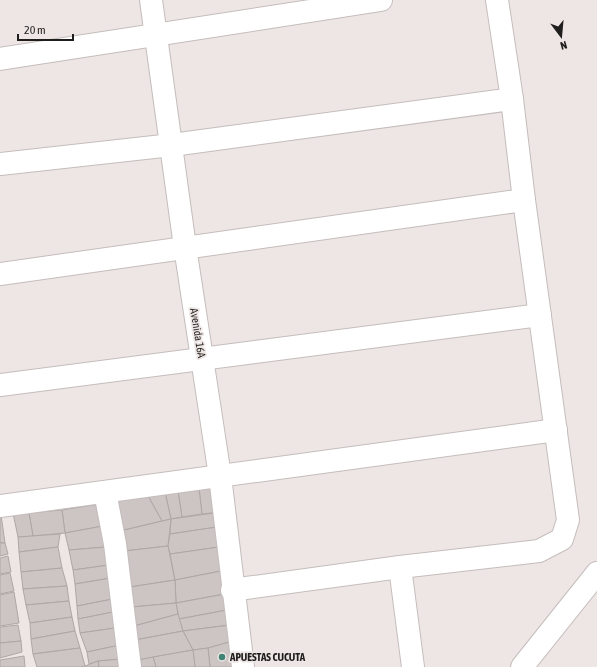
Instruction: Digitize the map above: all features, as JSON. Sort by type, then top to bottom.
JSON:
[{"type":"street","name":"Avenida 16A","points":[[151,0],[185,247],[220,476],[232,590],[243,667]]},
{"type":"street","points":[[0,59],[381,0]]},
{"type":"street","points":[[232,590],[400,567],[539,551],[562,539],[568,520],[524,200],[512,99],[497,0]]},
{"type":"street","points":[[0,164],[172,145],[512,99]]},
{"type":"street","points":[[0,274],[524,200]]},
{"type":"street","points":[[0,385],[540,315]]},
{"type":"street","points":[[0,506],[556,430]]},
{"type":"street","points":[[105,492],[115,544],[130,667]]},
{"type":"street","points":[[400,567],[413,667]]},
{"type":"street","points":[[522,667],[597,573]]},
{"type":"building","points":[[217,487],[220,512],[202,514],[199,488]]},
{"type":"building","points":[[199,488],[202,514],[182,517],[178,491]]},
{"type":"building","points":[[178,491],[182,517],[171,519],[165,492]]},
{"type":"building","points":[[165,492],[171,519],[162,521],[147,494]]},
{"type":"building","points":[[147,494],[162,521],[120,531],[117,498]]},
{"type":"building","points":[[99,504],[103,526],[65,533],[62,510]]},
{"type":"building","points":[[62,510],[65,533],[33,536],[29,513]]},
{"type":"building","points":[[13,513],[29,513],[33,536],[18,537]]},
{"type":"building","points":[[214,513],[217,527],[170,534],[171,519]]},
{"type":"building","points":[[1,515],[5,543],[0,543]]},
{"type":"building","points":[[171,519],[168,546],[124,551],[120,531]]},
{"type":"building","points":[[103,526],[106,547],[69,550],[65,533]]},
{"type":"building","points":[[217,527],[219,547],[170,554],[168,546],[170,534]]},
{"type":"building","points":[[60,534],[58,547],[19,552],[18,537]]},
{"type":"building","points":[[0,543],[5,543],[8,554],[0,556]]},
{"type":"building","points":[[168,546],[175,580],[130,587],[124,551]]},
{"type":"building","points":[[58,547],[62,568],[21,572],[19,552]]},
{"type":"building","points":[[106,547],[109,565],[73,570],[69,550]]},
{"type":"building","points":[[219,547],[221,571],[175,580],[170,554]]},
{"type":"building","points":[[8,556],[11,572],[0,574],[0,558]]},
{"type":"building","points":[[109,565],[111,578],[75,584],[73,570]]},
{"type":"building","points":[[62,568],[67,586],[23,589],[21,572]]},
{"type":"building","points":[[221,571],[225,594],[176,603],[175,580]]},
{"type":"building","points":[[10,573],[14,591],[0,594],[0,575]]},
{"type":"building","points":[[111,578],[113,599],[77,606],[75,584]]},
{"type":"building","points":[[175,580],[176,603],[132,607],[130,587]]},
{"type":"building","points":[[67,586],[69,601],[26,605],[23,589]]},
{"type":"building","points":[[14,592],[19,623],[0,626],[0,595]]},
{"type":"building","points":[[225,594],[227,610],[179,619],[176,603]]},
{"type":"building","points":[[113,599],[113,612],[78,619],[77,606]]},
{"type":"building","points":[[69,601],[72,617],[30,623],[26,605]]},
{"type":"building","points":[[176,603],[178,614],[134,626],[132,607]]},
{"type":"building","points":[[227,610],[230,625],[183,631],[179,619]]},
{"type":"building","points":[[113,612],[115,628],[80,633],[78,619]]},
{"type":"building","points":[[178,614],[183,631],[135,640],[134,626]]},
{"type":"building","points":[[72,617],[75,631],[31,639],[30,623]]},
{"type":"building","points":[[18,625],[21,641],[0,643],[0,627]]},
{"type":"building","points":[[230,625],[233,641],[208,648],[193,650],[183,631]]},
{"type":"building","points":[[115,628],[120,645],[87,652],[80,633]]},
{"type":"building","points":[[75,631],[80,648],[33,654],[31,639]]},
{"type":"building","points":[[183,631],[193,650],[138,660],[135,640]]},
{"type":"building","points":[[21,641],[22,652],[0,658],[0,643]]},
{"type":"building","name":"APUESTAS CUCUTA","points":[[233,641],[237,667],[210,667],[208,648]]},
{"type":"building","points":[[120,645],[122,659],[98,661],[89,664],[87,652]]},
{"type":"building","points":[[80,648],[85,666],[80,667],[37,667],[33,654]]},
{"type":"building","points":[[208,648],[210,667],[195,667],[193,650]]},
{"type":"building","points":[[193,650],[195,667],[156,667],[153,657]]},
{"type":"building","points":[[24,656],[25,667],[0,667],[0,660]]},
{"type":"building","points":[[153,657],[156,667],[139,667],[138,660]]},
{"type":"building","points":[[122,659],[123,667],[99,667],[98,661]]},
{"type":"building","points":[[98,661],[99,667],[85,667],[85,666]]},
{"type":"place","name":"APUESTAS CUCUTA","points":[[222,657]]}]
